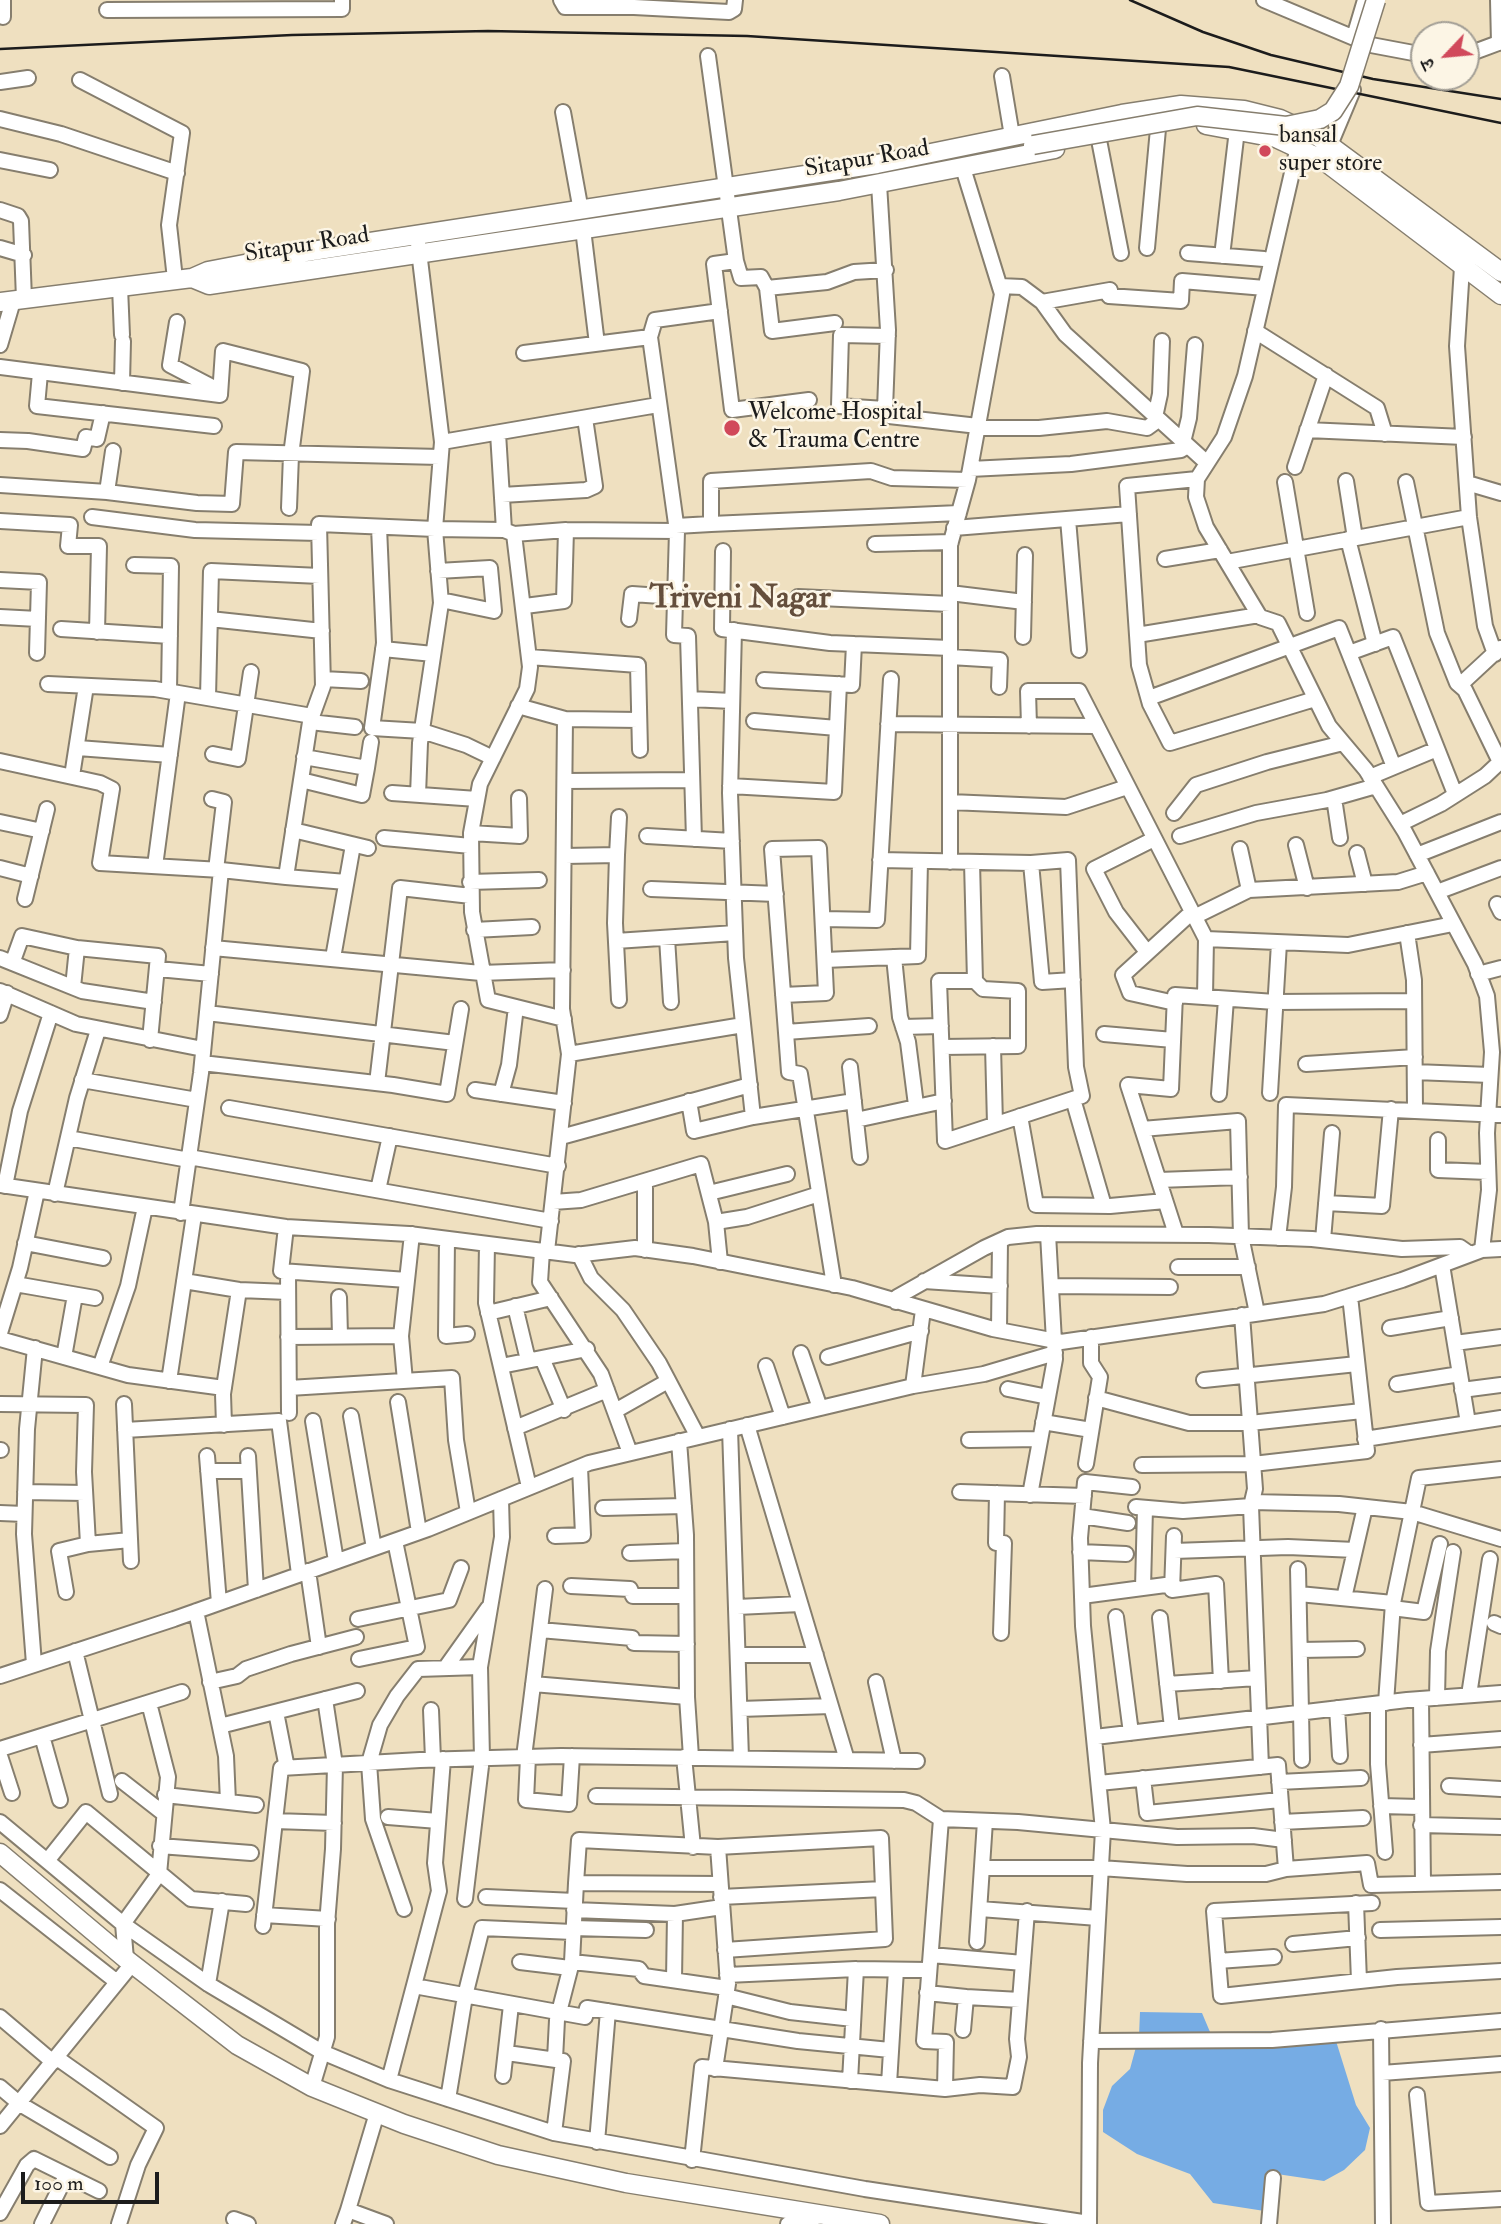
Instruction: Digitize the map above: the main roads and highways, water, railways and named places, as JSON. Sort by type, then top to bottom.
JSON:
[{"type":"main road","points":[[879,184],[885,168],[1197,116],[1286,126],[1320,119],[1333,111],[1349,86],[1376,0]]},
{"type":"main road","name":"Sitapur Road","points":[[12,301],[183,279],[209,285],[582,211],[727,188],[885,168],[1012,136],[1181,105],[1244,110],[1280,119],[1300,139],[1327,152],[1501,272]]},
{"type":"main road","name":"Sitapur Road","points":[[418,245],[583,229],[879,184],[1099,140],[1197,124],[1276,138],[1300,139]]},
{"type":"main road","name":"Sitapur Road","points":[[1327,152],[1462,267],[1501,295]]},
{"type":"main road","points":[[0,1853],[129,1962],[237,2045],[312,2087],[377,2113],[498,2155],[626,2183],[880,2224]]},
{"type":"water","points":[[1140,2012],[1202,2013],[1210,2032],[1307,2031],[1336,2041],[1356,2105],[1370,2128],[1365,2150],[1344,2170],[1324,2181],[1277,2174],[1271,2212],[1213,2203],[1190,2174],[1137,2154],[1103,2132],[1103,2110],[1112,2086],[1130,2069],[1139,2036]]},
{"type":"railway","points":[[1130,0],[1203,32],[1271,55],[1373,79],[1501,99]]},
{"type":"railway","points":[[0,49],[292,35],[488,31],[747,36],[1229,67],[1501,123]]},
{"type":"place","name":"bansal super store","points":[[1265,151]]},
{"type":"place","name":"Welcome Hospital & Trauma Centre","points":[[732,428]]},
{"type":"district","name":"Triveni Nagar","points":[[740,600]]}]
